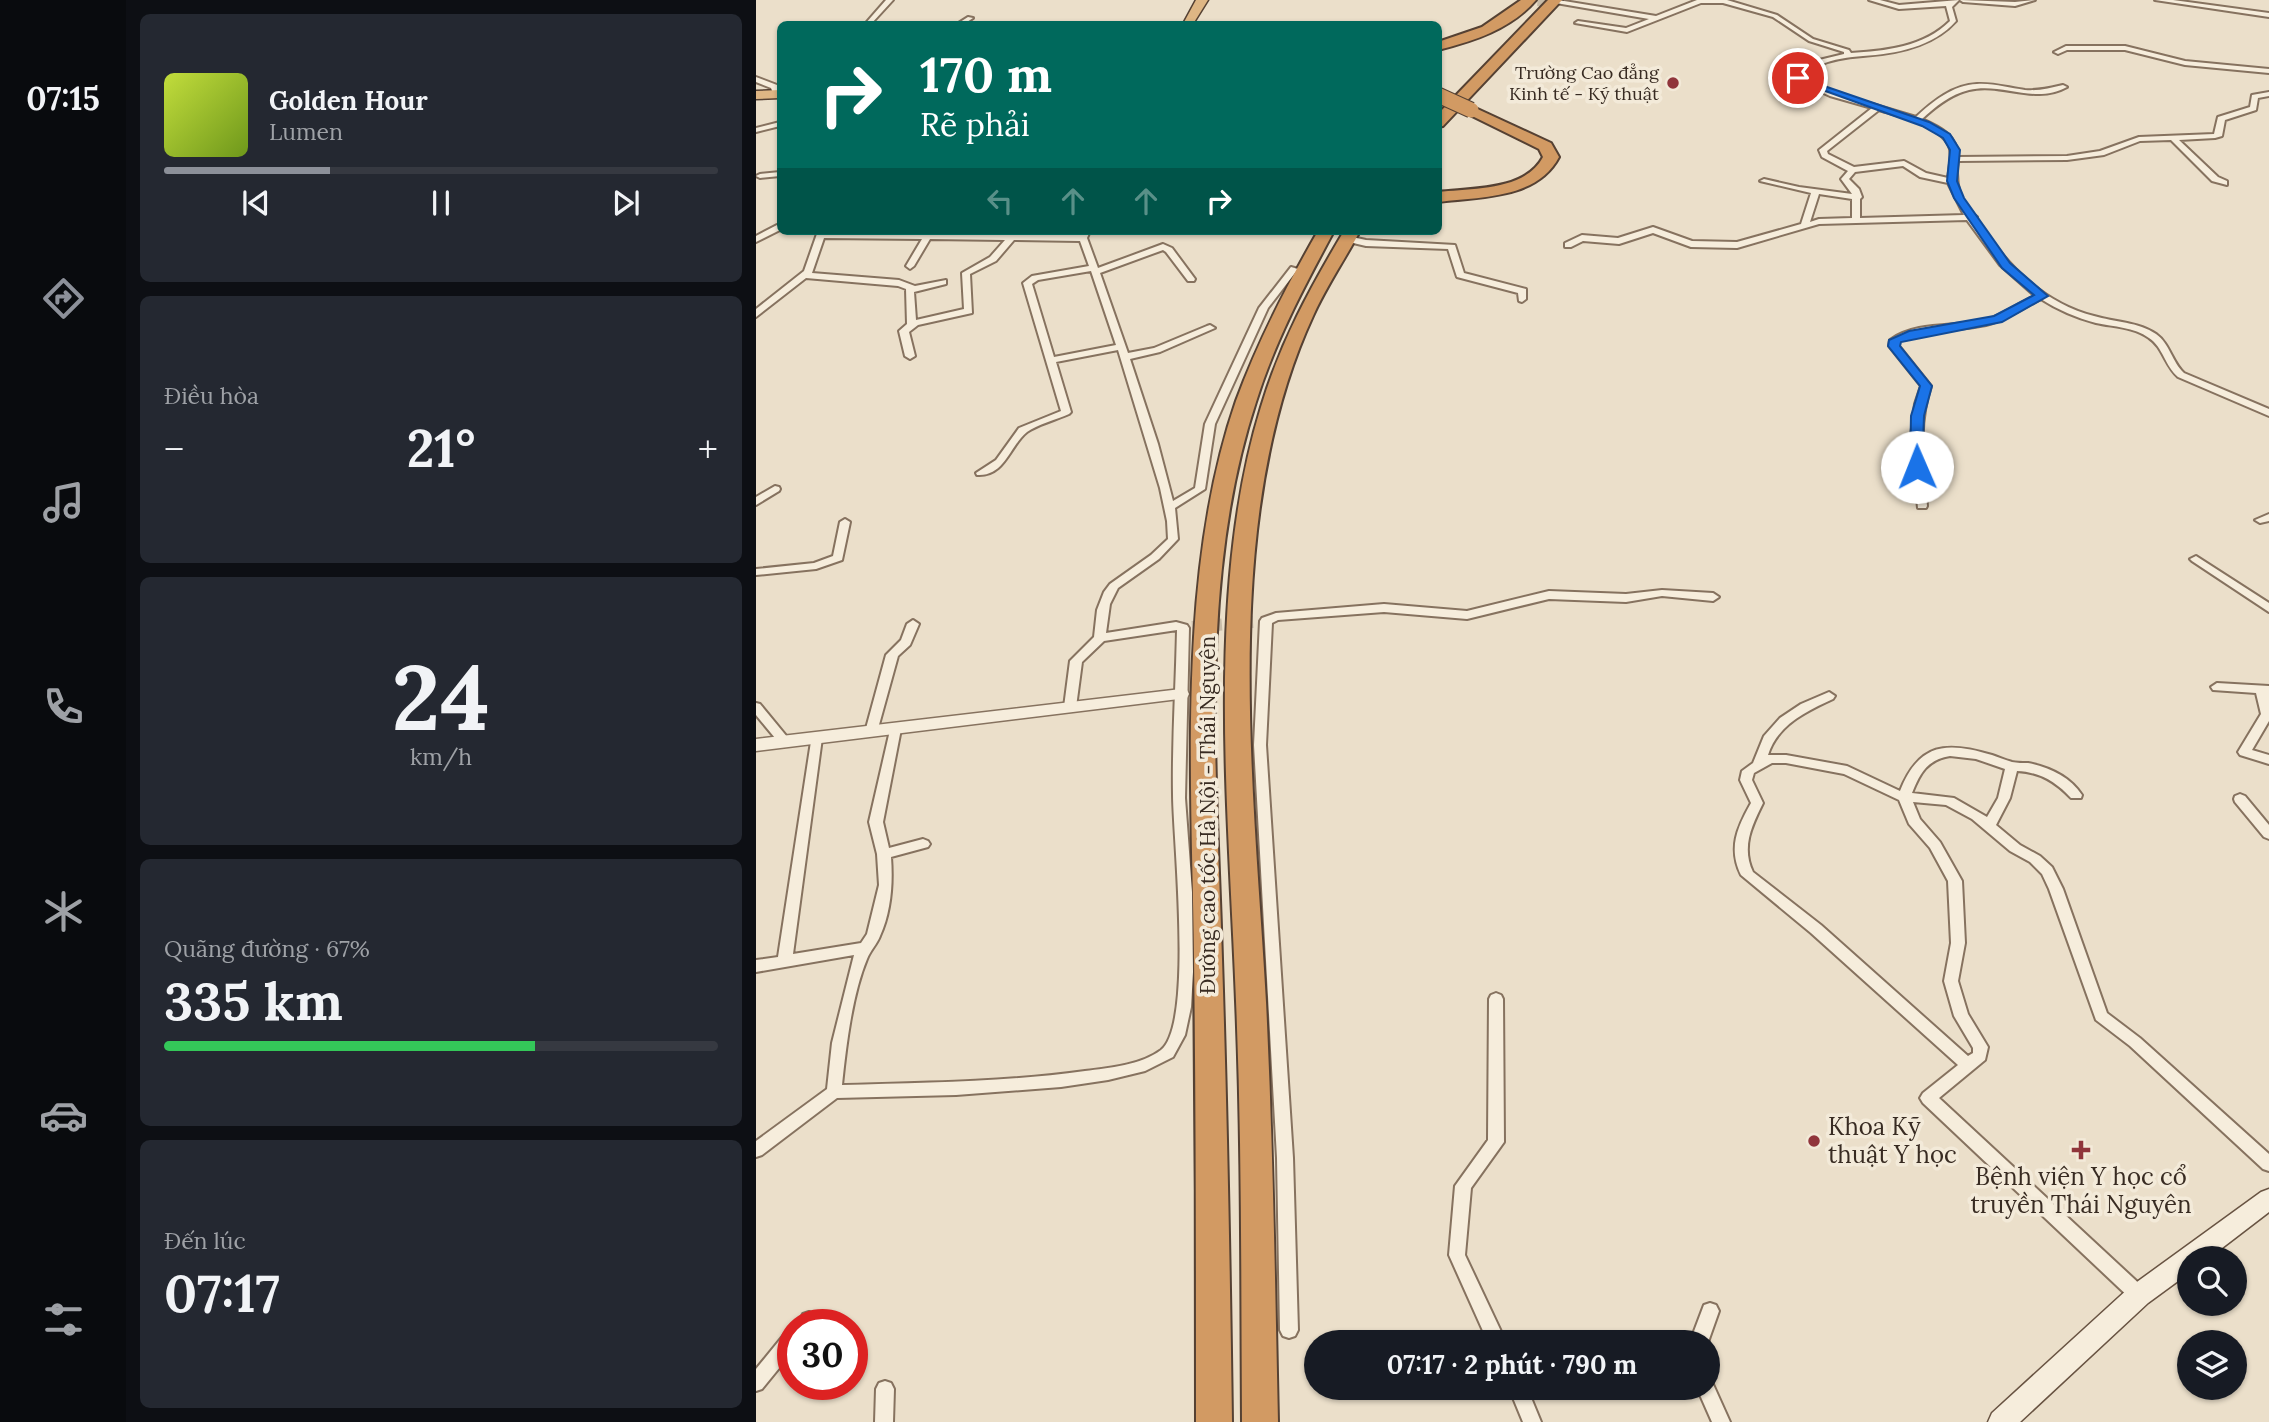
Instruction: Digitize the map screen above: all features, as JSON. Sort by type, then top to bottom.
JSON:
[{"type":"highway","points":[[1197,21],[1202,0]]},
{"type":"highway","points":[[1442,45],[1466,39],[1503,23],[1526,0]]},
{"type":"highway","points":[[1442,117],[1535,0]]},
{"type":"highway","points":[[1442,126],[1475,92],[1498,49],[1556,2]]},
{"type":"highway","points":[[1442,93],[1457,80]]},
{"type":"highway","points":[[756,97],[777,91]]},
{"type":"highway","points":[[1442,99],[1546,146],[1551,157],[1548,168],[1522,183],[1500,189],[1442,196]]},
{"type":"highway","points":[[1442,181],[1481,187],[1522,183]]},
{"type":"highway","points":[[1260,356],[1310,235]]},
{"type":"highway","name":"Đường cao tốc Hà Nội - Thái Nguyên","points":[[1214,1422],[1204,703],[1210,568],[1226,468],[1260,356],[1324,235]]},
{"type":"highway","name":"Đường cao tốc Hà Nội - Thái Nguyên","points":[[1260,1422],[1255,1102],[1239,700],[1242,569],[1255,468],[1286,358],[1315,296],[1333,275],[1353,235]]},
{"type":"main road","points":[[2207,1246],[2269,1199]]},
{"type":"main road","points":[[2001,1422],[2139,1295],[2177,1268]]},
{"type":"street","points":[[871,21],[890,0]]},
{"type":"street","points":[[1872,0],[1899,7],[1953,2],[1953,20],[1942,33],[1898,50],[1848,55],[1818,63],[1798,78],[1916,121],[1946,136],[1955,150],[1952,181],[1959,198],[2006,265],[2042,296],[2076,315],[2151,335],[2163,344],[2170,363],[2181,375],[2269,413]]},
{"type":"street","points":[[1963,0],[2015,4],[2032,0]]},
{"type":"street","points":[[2158,0],[2269,15]]},
{"type":"street","points":[[1578,23],[1627,30],[1700,1],[1723,1],[1774,16],[1811,40],[1847,51],[1848,55]]},
{"type":"street","points":[[1556,2],[1656,18]]},
{"type":"street","points":[[2238,2],[2244,11]]},
{"type":"street","points":[[965,21],[970,18]]},
{"type":"street","points":[[2058,52],[2066,48],[2125,48],[2177,62],[2269,71]]},
{"type":"street","points":[[756,79],[777,90]]},
{"type":"street","points":[[1916,121],[1934,105],[1969,88],[1989,87],[2032,95],[2063,87]]},
{"type":"street","points":[[1954,159],[2031,160],[2086,156],[2115,149],[2139,139],[2216,136],[2219,134],[2221,119],[2253,108],[2255,97],[2269,94]]},
{"type":"street","points":[[1877,108],[1823,149],[1825,155],[1853,170],[1904,163],[1923,175],[1952,181]]},
{"type":"street","points":[[756,130],[777,125]]},
{"type":"street","points":[[2173,138],[2215,180],[2224,183]]},
{"type":"street","points":[[1853,170],[1844,179],[1858,197],[1856,219]]},
{"type":"street","points":[[760,176],[777,174]]},
{"type":"street","points":[[1765,181],[1858,197]]},
{"type":"street","points":[[1805,225],[1816,191]]},
{"type":"street","points":[[1568,245],[1582,238],[1619,241],[1649,230],[1668,233],[1691,244],[1737,245],[1805,225],[1856,219],[1972,217]]},
{"type":"street","points":[[756,239],[777,228]]},
{"type":"street","points":[[756,313],[806,275],[820,235]]},
{"type":"street","points":[[910,266],[929,235]]},
{"type":"street","points":[[928,280],[965,274],[992,259],[1014,235]]},
{"type":"street","points":[[1085,235],[1175,522],[1172,540],[1110,591],[1102,615],[1100,638]]},
{"type":"street","points":[[1355,235],[1366,243],[1452,247],[1462,276],[1522,291],[1522,299]]},
{"type":"street","points":[[981,473],[1000,462],[1023,430],[1065,413],[1052,360],[1027,283],[1035,278],[1095,270],[1163,247],[1169,250],[1191,279]]},
{"type":"street","points":[[1170,507],[1200,489],[1213,417],[1264,308],[1294,269]]},
{"type":"street","points":[[910,356],[904,332],[912,325],[969,311],[965,274]]},
{"type":"street","points":[[806,275],[899,283],[912,288]]},
{"type":"street","points":[[912,325],[907,292],[912,288],[943,282]]},
{"type":"street","points":[[1923,506],[1916,436],[1926,386],[1894,346],[1895,340],[1909,334],[1998,319],[2022,303],[2042,296]]},
{"type":"street","points":[[1052,360],[1157,349],[1210,328]]},
{"type":"street","points":[[756,502],[775,489]]},
{"type":"street","points":[[756,572],[816,566],[838,558],[845,522]]},
{"type":"street","points":[[2196,559],[2269,608]]},
{"type":"street","points":[[1289,1330],[1286,1158],[1260,744],[1260,621],[1276,617],[1384,608],[1467,615],[1549,594],[1619,598],[1662,593],[1713,597]]},
{"type":"street","points":[[871,732],[892,655],[906,642],[913,624]]},
{"type":"street","points":[[756,1150],[834,1092],[1069,1080],[1134,1070],[1160,1059],[1175,1046],[1181,1033],[1186,949],[1179,799],[1181,694],[1187,627],[1176,626],[1100,638],[1076,661],[1070,707]]},
{"type":"street","points":[[2217,687],[2265,691],[2267,714],[2244,752],[2269,760]]},
{"type":"street","points":[[756,745],[1181,694]]},
{"type":"street","points":[[1759,763],[1762,744],[1773,731],[1790,717],[1829,696]]},
{"type":"street","points":[[756,707],[784,741]]},
{"type":"street","points":[[834,1092],[839,1043],[860,957],[874,935],[886,885],[884,854],[876,822],[895,729]]},
{"type":"street","points":[[785,961],[816,738]]},
{"type":"street","points":[[2076,795],[2065,782],[2047,772],[2012,767],[1948,750],[1939,752],[1917,767],[1904,797],[1914,821],[1935,845],[1955,881],[1958,943],[1951,981],[1961,1016],[1981,1047],[1980,1056],[1928,1098],[2139,1295]]},
{"type":"street","points":[[1968,1065],[1816,929],[1752,879],[1743,868],[1742,832],[1757,803],[1745,775],[1759,763],[1786,759],[1847,771],[1904,797],[1949,801],[2035,859],[2047,871],[2101,1016],[2135,1042],[2269,1164]]},
{"type":"street","points":[[1989,826],[2007,790],[2012,767]]},
{"type":"street","points":[[2240,799],[2269,834]]},
{"type":"street","points":[[884,854],[923,844]]},
{"type":"street","points":[[756,965],[866,948]]},
{"type":"street","points":[[1491,1330],[1457,1255],[1463,1186],[1496,1142],[1496,999]]},
{"type":"street","points":[[1703,1330],[1710,1311]]},
{"type":"street","points":[[756,1383],[777,1357]]},
{"type":"street","points":[[884,1422],[885,1390]]},
{"type":"street","points":[[1523,1400],[1532,1422]]},
{"type":"street","points":[[1711,1400],[1721,1422]]},
{"type":"tunnel","points":[[1526,1],[1556,4]]},
{"type":"tunnel","points":[[1192,627],[1253,622]]},
{"type":"place","name":"Trường Cao đẳng Kinh tế - Kỹ thuật","points":[[1673,83]]},
{"type":"place","name":"Khoa Kỹ thuật Y học","points":[[1814,1141]]},
{"type":"place","name":"Bệnh viện Y học cổ truyền Thái Nguyên","points":[[2081,1150]]},
{"type":"route","points":[[1798,78],[1926,124],[1946,136],[1955,150],[1952,181],[1959,198],[1994,252],[2042,296],[2022,303],[1998,319],[1909,334],[1895,340],[1894,346],[1918,372],[1926,386],[1918,416],[1917,467]]}]
